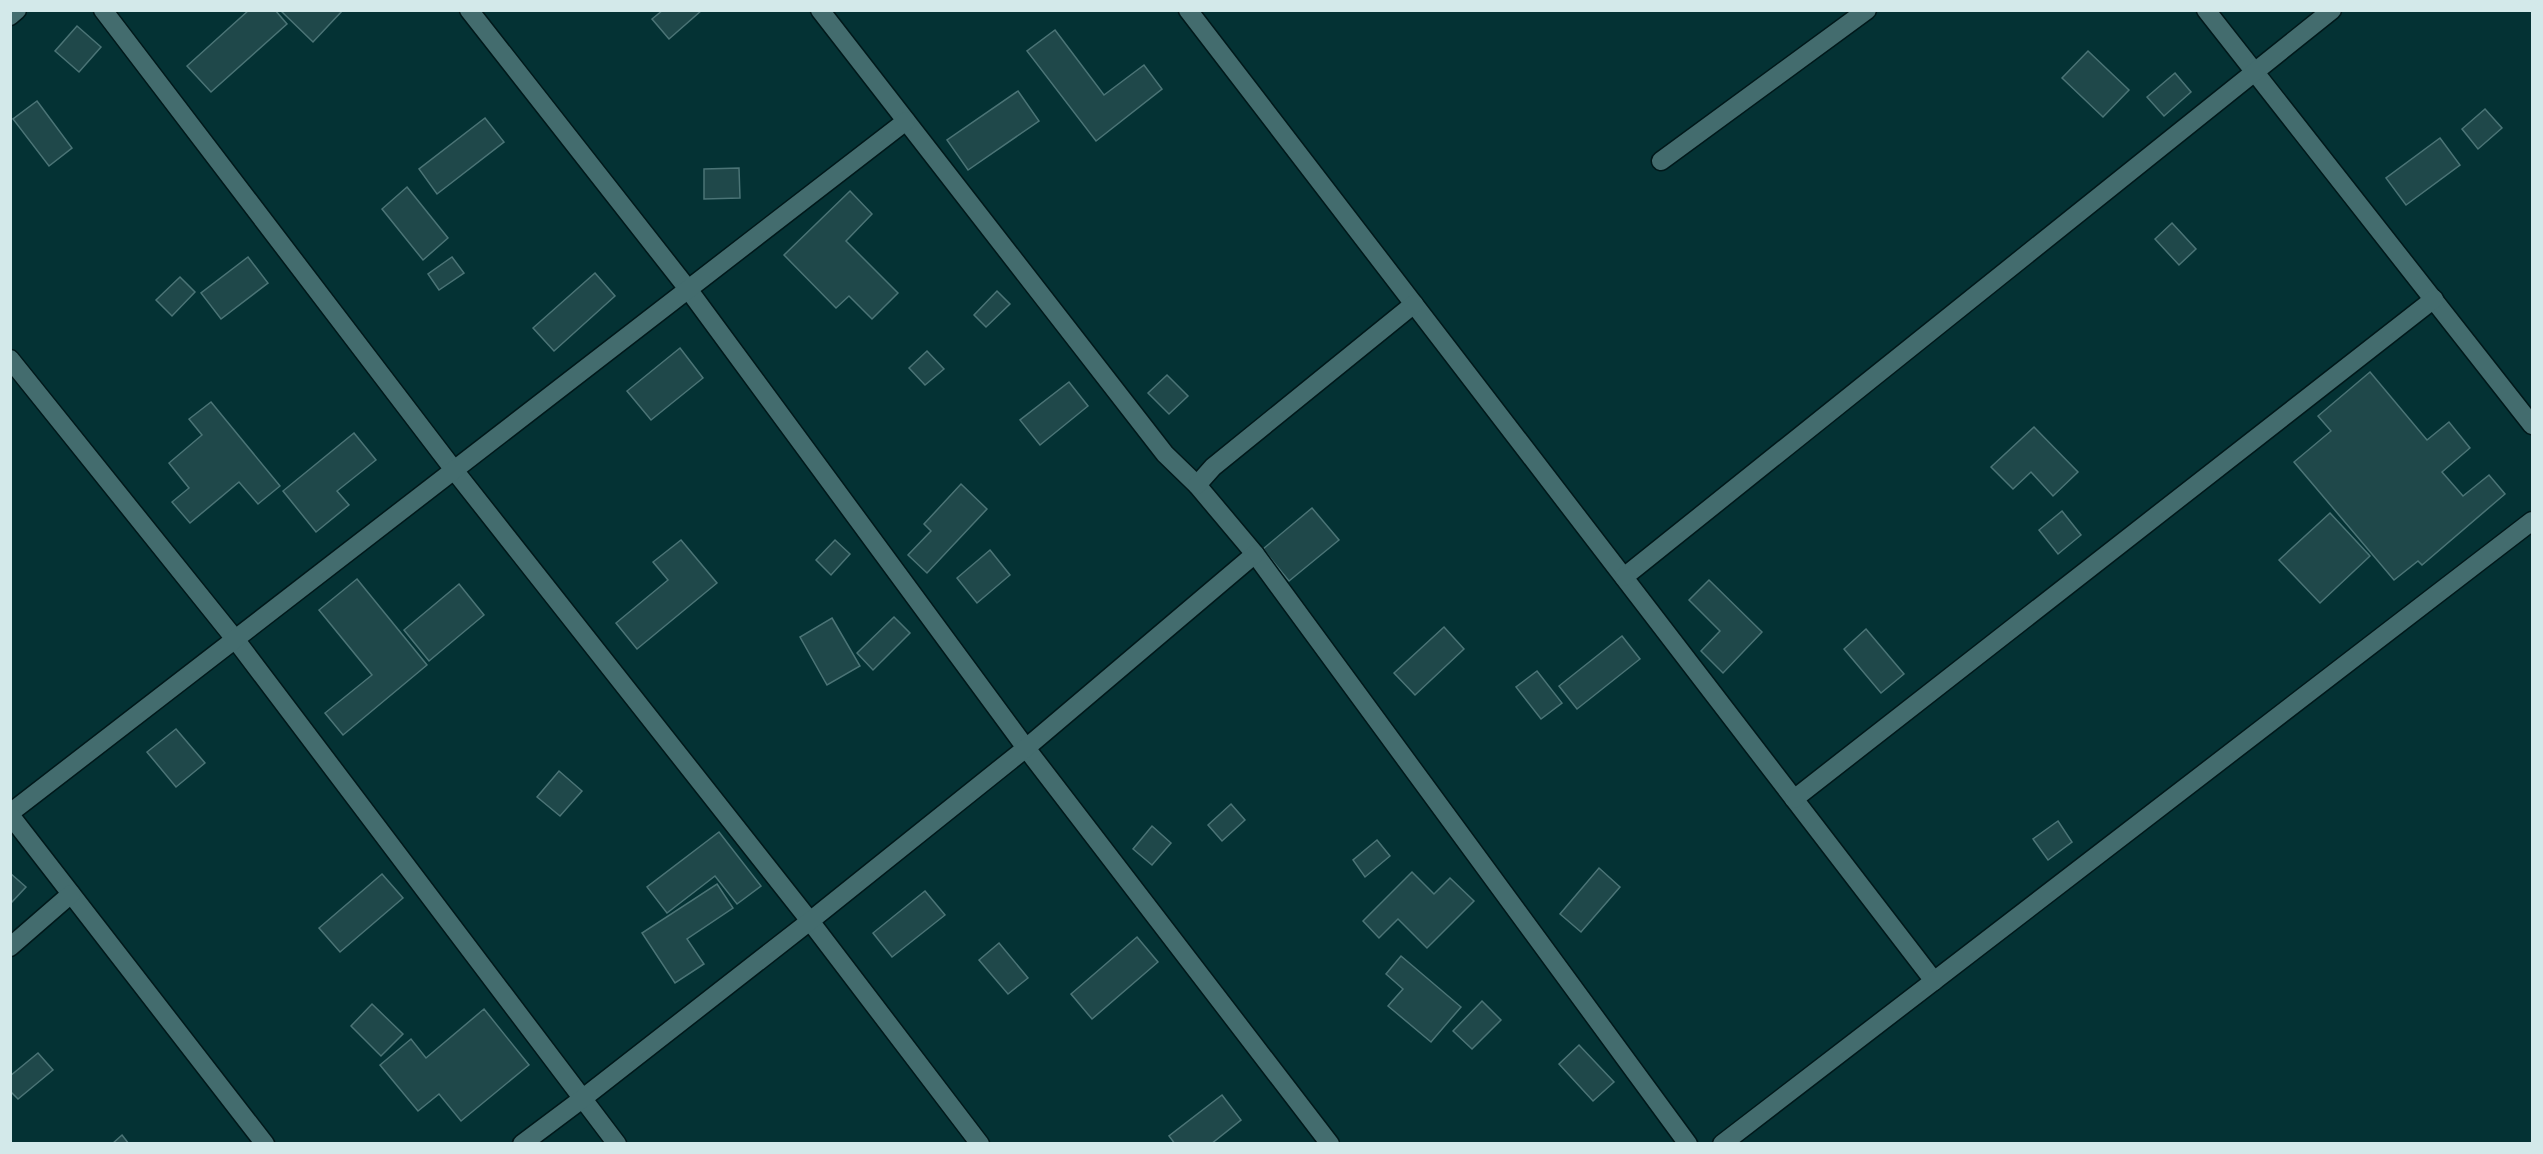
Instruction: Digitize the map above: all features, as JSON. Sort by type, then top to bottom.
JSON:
[{"type":"street","points":[[10,16],[17,10]]},
{"type":"street","points":[[103,10],[454,470],[810,921],[980,1143]]},
{"type":"street","points":[[469,10],[688,289],[1026,748],[1330,1143]]},
{"type":"street","points":[[820,10],[1165,454],[1197,485],[1255,554],[1688,1143]]},
{"type":"street","points":[[1188,10],[1934,981]]},
{"type":"street","points":[[1661,160],[1867,10]]},
{"type":"street","points":[[2206,10],[2532,425]]},
{"type":"street","points":[[1624,578],[2332,10]]},
{"type":"street","points":[[265,1143],[10,814],[906,121]]},
{"type":"street","points":[[1794,800],[2434,299]]},
{"type":"street","points":[[1197,485],[1213,467],[1414,304]]},
{"type":"street","points":[[10,358],[235,639],[617,1143]]},
{"type":"street","points":[[1722,1143],[2532,521]]},
{"type":"street","points":[[522,1143],[810,921],[1026,748],[1255,554]]},
{"type":"street","points":[[10,947],[72,894]]},
{"type":"building","points":[[249,10],[275,10],[287,24],[211,92],[187,66]]},
{"type":"building","points":[[280,10],[343,10],[313,42]]},
{"type":"building","points":[[663,10],[702,10],[669,39],[652,19]]},
{"type":"building","points":[[77,26],[101,47],[79,72],[55,51]]},
{"type":"building","points":[[1055,30],[1104,95],[1144,65],[1162,89],[1096,141],[1027,51]]},
{"type":"building","points":[[2088,51],[2129,90],[2103,117],[2062,78]]},
{"type":"building","points":[[2175,73],[2191,92],[2164,116],[2147,97]]},
{"type":"building","points":[[1018,91],[1039,121],[968,170],[947,140]]},
{"type":"building","points":[[37,101],[72,148],[49,166],[13,119]]},
{"type":"building","points":[[2485,109],[2502,128],[2478,149],[2462,129]]},
{"type":"building","points":[[485,118],[504,142],[437,194],[419,169]]},
{"type":"building","points":[[2440,138],[2460,165],[2406,205],[2386,178]]},
{"type":"building","points":[[739,168],[740,198],[704,199],[704,169]]},
{"type":"building","points":[[407,187],[448,238],[423,260],[382,209]]},
{"type":"building","points":[[850,191],[872,214],[846,241],[898,293],[872,319],[849,296],[836,308],[784,255]]},
{"type":"building","points":[[2172,223],[2196,249],[2179,265],[2155,239]]},
{"type":"building","points":[[248,257],[268,283],[221,319],[201,293]]},
{"type":"building","points":[[452,257],[464,273],[439,290],[428,274]]},
{"type":"building","points":[[595,273],[615,296],[554,351],[533,328]]},
{"type":"building","points":[[180,277],[195,292],[172,316],[156,300]]},
{"type":"building","points":[[997,291],[1010,304],[986,327],[974,315]]},
{"type":"building","points":[[680,348],[703,378],[651,420],[627,391]]},
{"type":"building","points":[[927,351],[944,369],[925,385],[909,368]]},
{"type":"building","points":[[2370,372],[2427,440],[2449,422],[2470,448],[2442,472],[2463,496],[2489,475],[2505,494],[2422,565],[2418,561],[2394,580],[2294,462],[2331,431],[2318,416]]},
{"type":"building","points":[[1167,375],[1188,396],[1169,414],[1148,393]]},
{"type":"building","points":[[1069,382],[1088,406],[1040,445],[1020,420]]},
{"type":"building","points":[[211,402],[280,486],[258,504],[239,482],[190,523],[172,502],[189,488],[169,463],[202,435],[189,419]]},
{"type":"building","points":[[2034,427],[2078,472],[2053,496],[2031,472],[2013,489],[1991,467]]},
{"type":"building","points":[[354,433],[376,460],[337,491],[349,505],[316,532],[283,491]]},
{"type":"building","points":[[961,484],[987,509],[927,573],[908,555],[931,531],[924,524]]},
{"type":"building","points":[[1312,508],[1339,540],[1289,581],[1263,549]]},
{"type":"building","points":[[2062,511],[2081,535],[2058,554],[2039,530]]},
{"type":"building","points":[[2330,513],[2370,556],[2320,603],[2279,560]]},
{"type":"building","points":[[681,540],[717,583],[637,649],[616,623],[668,580],[653,562]]},
{"type":"building","points":[[835,540],[850,554],[831,575],[816,560]]},
{"type":"building","points":[[990,550],[1010,575],[977,603],[957,578]]},
{"type":"building","points":[[357,579],[427,665],[343,735],[325,713],[372,675],[319,610]]},
{"type":"building","points":[[1709,580],[1762,632],[1723,673],[1701,651],[1720,631],[1689,600]]},
{"type":"building","points":[[459,584],[484,615],[429,661],[404,630]]},
{"type":"building","points":[[894,617],[910,633],[873,670],[857,653]]},
{"type":"building","points":[[832,618],[860,666],[827,685],[800,637]]},
{"type":"building","points":[[1444,627],[1464,649],[1415,695],[1394,673]]},
{"type":"building","points":[[1866,629],[1904,674],[1881,693],[1844,649]]},
{"type":"building","points":[[1622,636],[1640,659],[1577,709],[1559,686]]},
{"type":"building","points":[[1537,671],[1562,703],[1541,719],[1516,687]]},
{"type":"building","points":[[176,729],[205,763],[176,787],[147,752]]},
{"type":"building","points":[[559,771],[582,791],[560,816],[537,797]]},
{"type":"building","points":[[1231,804],[1245,820],[1222,841],[1208,825]]},
{"type":"building","points":[[2058,821],[2072,842],[2048,860],[2033,839]]},
{"type":"building","points":[[1152,826],[1171,843],[1152,865],[1133,849]]},
{"type":"building","points":[[719,832],[761,886],[737,904],[715,876],[667,913],[647,887]]},
{"type":"building","points":[[1377,840],[1390,856],[1365,877],[1353,860]]},
{"type":"building","points":[[1599,868],[1620,887],[1581,932],[1560,914]]},
{"type":"building","points":[[1412,872],[1434,894],[1450,878],[1474,901],[1427,948],[1398,919],[1379,938],[1363,921]]},
{"type":"building","points":[[10,873],[26,887],[10,904]]},
{"type":"building","points":[[382,874],[403,898],[340,952],[319,928]]},
{"type":"building","points":[[717,884],[733,908],[687,939],[704,964],[675,983],[642,933]]},
{"type":"building","points":[[925,891],[945,915],[892,957],[873,933]]},
{"type":"building","points":[[1137,937],[1158,962],[1092,1019],[1071,994]]},
{"type":"building","points":[[999,943],[1028,978],[1008,994],[979,960]]},
{"type":"building","points":[[1401,956],[1461,1007],[1431,1042],[1388,1006],[1403,989],[1386,974]]},
{"type":"building","points":[[1482,1001],[1501,1020],[1472,1049],[1453,1031]]},
{"type":"building","points":[[372,1004],[403,1034],[381,1056],[351,1026]]},
{"type":"building","points":[[484,1009],[529,1065],[461,1121],[439,1094],[418,1111],[380,1065],[411,1039],[426,1058]]},
{"type":"building","points":[[1579,1045],[1614,1082],[1593,1101],[1559,1064]]},
{"type":"building","points":[[38,1053],[53,1070],[18,1099],[10,1091],[10,1076]]},
{"type":"building","points":[[1222,1095],[1241,1120],[1211,1144],[1175,1144],[1169,1136]]},
{"type":"building","points":[[122,1135],[129,1144],[112,1144]]}]
